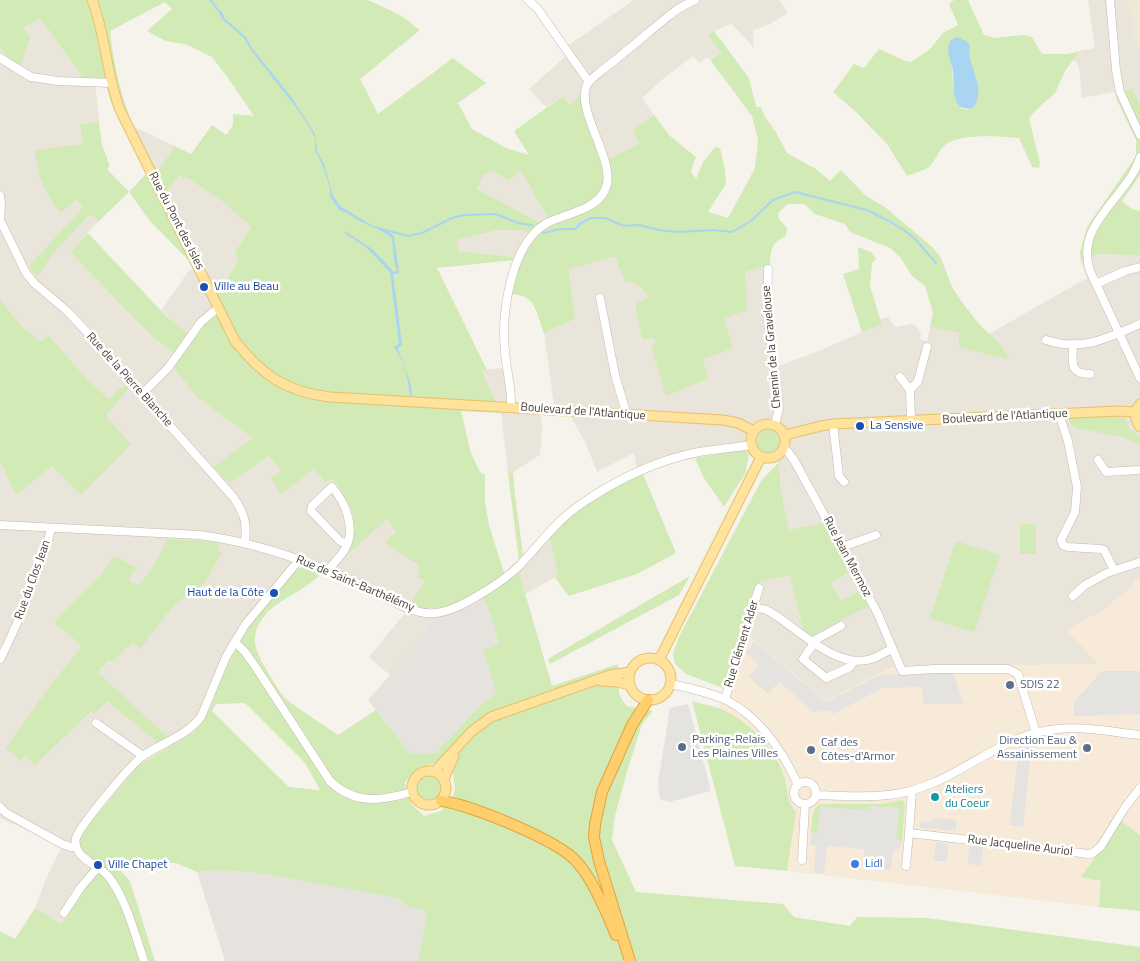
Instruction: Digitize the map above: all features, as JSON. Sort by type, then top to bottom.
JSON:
[{"type":"highway","points":[[630,961],[598,862],[594,837],[602,792],[632,724],[648,700]]},
{"type":"highway","points":[[441,801],[451,802],[479,812],[552,843],[568,853],[584,871],[593,887],[616,934],[625,961]]},
{"type":"main road","name":"Rue du Pont des Isles","points":[[92,0],[101,25],[111,83],[120,110],[235,341],[260,370],[277,382],[295,390],[314,396],[410,402]]},
{"type":"main road","name":"Boulevard de l'Atlantique","points":[[410,402],[723,420],[738,423],[754,430]]},
{"type":"main road","name":"Boulevard de l'Atlantique","points":[[785,435],[833,424],[1119,411],[1138,408]]},
{"type":"main road","points":[[1138,408],[1136,418],[1140,427]]},
{"type":"main road","points":[[764,424],[775,425],[785,435],[784,447],[777,456],[766,458],[753,450],[751,440],[754,430],[764,424]]},
{"type":"main road","points":[[659,660],[761,456]]},
{"type":"main road","points":[[641,660],[659,660],[667,668],[671,678],[668,690],[660,698],[648,700],[636,695],[630,685],[630,672],[641,660]]},
{"type":"main road","points":[[434,772],[472,731],[482,723],[511,709],[553,694],[610,675],[630,672]]},
{"type":"main road","points":[[596,680],[630,685]]},
{"type":"main road","points":[[444,779],[434,772],[422,773],[417,776],[412,786],[412,792],[417,801],[422,804],[432,805],[441,801],[446,791],[444,779],[459,746]]},
{"type":"street","points":[[528,0],[537,8],[589,82]]},
{"type":"street","points":[[511,407],[505,351],[504,316],[520,254],[527,242],[537,231],[547,224],[592,203],[607,188],[608,179],[604,158],[588,112],[585,97],[586,86],[666,18],[695,0]]},
{"type":"street","points":[[1110,0],[1120,92],[1140,134]]},
{"type":"street","points":[[0,58],[31,77],[58,81],[111,83]]},
{"type":"street","points":[[1140,157],[1135,170],[1094,227],[1086,252],[1086,259],[1096,284],[1140,378]]},
{"type":"street","points":[[0,196],[1,223]]},
{"type":"street","name":"Rue de la Pierre Blanche","points":[[1,223],[26,273],[34,283],[67,311],[234,498],[246,522],[244,543]]},
{"type":"street","points":[[1096,284],[1125,271],[1140,267]]},
{"type":"street","name":"Chemin de la Gravelouse","points":[[768,269],[767,313],[779,408],[775,425]]},
{"type":"street","points":[[600,298],[615,375],[627,415]]},
{"type":"street","points":[[141,395],[168,368],[201,322],[218,308]]},
{"type":"street","points":[[1046,340],[1057,344],[1099,342],[1140,324]]},
{"type":"street","points":[[1073,344],[1073,367],[1075,371],[1080,374],[1090,374]]},
{"type":"street","points":[[910,390],[918,381],[927,347]]},
{"type":"street","points":[[900,377],[910,390],[912,421]]},
{"type":"street","points":[[1058,414],[1068,441],[1074,466],[1077,498],[1074,516],[1061,540],[1063,545],[1068,547],[1104,550],[1114,570]]},
{"type":"street","points":[[833,424],[839,476],[844,482]]},
{"type":"street","name":"Rue de Saint-Barthélémy","points":[[0,525],[199,535],[244,543],[328,571],[407,607],[421,612],[434,613],[466,603],[500,582],[520,565],[567,514],[580,504],[618,482],[665,462],[697,453],[751,445]]},
{"type":"street","name":"Rue Jean Mermoz","points":[[784,447],[794,460],[877,612],[902,671],[964,668],[1008,669],[1018,674],[1036,733]]},
{"type":"street","points":[[1098,460],[1106,472],[1140,470]]},
{"type":"street","points":[[328,571],[348,544],[349,536],[348,515],[338,494],[332,487],[312,506],[311,511],[340,541],[348,544]]},
{"type":"street","name":"Rue du Clos Jean","points":[[0,659],[13,633],[31,588],[51,528]]},
{"type":"street","points":[[842,546],[876,535]]},
{"type":"street","points":[[144,961],[118,892],[108,876],[79,853],[76,839],[82,826],[127,772],[143,756],[172,741],[195,724],[226,657],[245,625],[299,560]]},
{"type":"street","points":[[1073,596],[1085,585],[1114,570],[1140,562]]},
{"type":"street","name":"Rue Clément Ader","points":[[725,700],[759,588]]},
{"type":"street","points":[[753,608],[765,608],[833,655],[854,661],[872,659],[892,649]]},
{"type":"street","points":[[841,626],[813,641],[812,646],[803,659],[826,678],[850,667],[854,661]]},
{"type":"street","points":[[235,642],[245,652],[330,781],[340,791],[355,798],[373,800],[412,792]]},
{"type":"street","points":[[670,684],[700,690],[725,700],[748,714],[761,727],[782,755],[798,785]]},
{"type":"street","points":[[96,723],[143,756]]},
{"type":"street","points":[[816,795],[864,798],[912,791],[937,782],[1004,744],[1049,730],[1074,729],[1140,735]]},
{"type":"street","points":[[805,782],[812,785],[816,795],[811,802],[805,804],[798,801],[795,791],[798,785],[805,782]]},
{"type":"street","name":"Rue Jacqueline Auriol","points":[[909,833],[1089,854],[1101,846],[1124,809],[1140,788]]},
{"type":"street","points":[[906,866],[912,791]]},
{"type":"street","points":[[802,860],[805,804]]},
{"type":"street","points":[[0,807],[6,813],[62,844],[71,847],[76,846]]},
{"type":"street","points":[[64,913],[81,887],[98,867]]},
{"type":"shaded area","points":[[634,0],[779,0],[788,13],[770,24],[753,30],[754,48],[731,23],[708,35],[721,53],[711,61],[707,57],[699,63],[693,56],[663,79],[642,98],[654,115],[633,130],[639,144],[610,158],[601,159],[580,95],[570,106],[563,96],[546,107],[529,89],[566,56],[567,46]]},
{"type":"shaded area","points":[[1088,0],[1140,0],[1140,104],[1132,89],[1082,98],[1079,68],[1077,62],[1073,60],[1080,51],[1095,48]]},
{"type":"shaded area","points":[[1128,0],[1140,0],[1140,45],[1136,46]]},
{"type":"shaded area","points":[[40,18],[83,78],[95,80],[99,122],[80,124],[83,144],[76,200],[83,207],[29,266],[37,276],[52,255],[90,213],[99,221],[70,252],[180,359],[197,397],[254,438],[213,468],[229,483],[269,456],[281,471],[314,469],[325,482],[334,480],[348,502],[355,522],[353,537],[347,554],[387,518],[396,532],[385,542],[419,567],[426,580],[421,607],[431,609],[428,629],[391,676],[369,657],[405,613],[368,592],[306,566],[299,567],[234,654],[222,676],[211,707],[203,721],[193,733],[125,780],[96,815],[83,852],[104,867],[86,887],[61,924],[35,908],[62,846],[0,818],[0,461],[16,494],[52,466],[81,495],[106,416],[130,387],[126,383],[109,399],[89,381],[48,335],[41,343],[21,326],[0,299],[0,47],[7,57],[23,28]]},
{"type":"shaded area","points":[[134,127],[175,146],[158,170],[144,149]]},
{"type":"shaded area","points":[[520,170],[552,224],[520,260],[514,260],[511,257],[458,251],[458,240],[497,230],[525,230],[539,223],[477,189],[483,175],[493,171]]},
{"type":"shaded area","points":[[179,176],[187,178],[226,203],[251,227],[235,252],[238,261],[217,294],[225,311],[194,338],[161,311],[187,273],[195,267],[161,198]]},
{"type":"shaded area","points":[[1097,254],[1140,255],[1140,579],[1133,580],[1133,586],[1102,611],[1067,630],[1099,664],[904,667],[902,662],[826,701],[742,630],[759,582],[790,574],[803,629],[861,590],[841,602],[831,583],[789,531],[781,491],[779,462],[764,462],[749,455],[744,449],[706,455],[671,464],[638,476],[634,453],[597,472],[586,444],[571,417],[541,415],[540,455],[513,472],[508,473],[501,413],[482,370],[505,368],[509,399],[520,403],[554,405],[544,333],[575,319],[569,268],[615,257],[624,281],[640,286],[648,298],[635,304],[642,339],[654,337],[656,343],[709,378],[703,359],[745,272],[766,264],[770,264],[769,292],[776,367],[881,325],[879,319],[888,317],[893,325],[897,327],[911,324],[917,326],[921,334],[920,339],[927,341],[930,327],[959,333],[959,347],[1000,344],[989,334],[1087,278],[1081,262]]},
{"type":"shaded area","points":[[548,529],[558,576],[525,594],[516,562]]},
{"type":"shaded area","points":[[1140,579],[1140,835],[1121,821],[1081,877],[1101,881],[1099,907],[787,871],[796,812],[790,805],[784,776],[767,745],[745,723],[719,708],[742,630],[826,701],[902,662],[905,667],[1098,664],[1067,630],[1102,611],[1133,586],[1133,580]]},
{"type":"shaded area","points":[[480,591],[491,616],[499,644],[483,650],[496,693],[481,704],[435,754],[409,753],[368,700],[412,650],[427,629],[431,609],[452,605]]},
{"type":"shaded area","points":[[754,641],[826,702],[879,675],[953,673],[964,704],[923,704],[922,687],[883,688],[833,714],[831,710],[819,710],[816,714],[779,682],[768,694],[749,677],[759,665],[746,653]]},
{"type":"shaded area","points":[[1102,671],[1140,671],[1140,714],[1074,716],[1074,702]]},
{"type":"shaded area","name":"Parking-Relais Les Plaines Villes","points":[[688,704],[711,791],[669,802],[660,799],[658,783],[669,713],[670,708]]},
{"type":"shaded area","points":[[1032,743],[1023,827],[1010,825],[1019,746]]},
{"type":"shaded area","points":[[870,806],[899,809],[896,837],[902,842],[900,848],[894,850],[891,871],[884,869],[885,858],[864,855],[864,849],[827,846],[824,873],[814,873],[816,846],[810,845],[811,833],[818,833],[820,807],[869,811]]},
{"type":"shaded area","points":[[933,818],[957,820],[956,831],[920,828],[920,821],[932,822]]},
{"type":"shaded area","points":[[936,842],[949,843],[947,861],[934,861]]},
{"type":"shaded area","points":[[969,845],[983,846],[981,866],[968,864]]},
{"type":"shaded area","points":[[222,870],[258,873],[397,898],[409,907],[427,911],[418,961],[225,961],[197,872]]},
{"type":"green space","points":[[0,0],[368,0],[400,15],[420,30],[360,79],[378,114],[453,58],[486,83],[458,103],[472,129],[506,148],[529,155],[514,131],[563,96],[570,105],[581,94],[585,117],[601,159],[610,158],[639,144],[633,130],[654,115],[670,136],[696,157],[691,171],[696,179],[703,162],[715,147],[720,148],[726,184],[708,212],[728,218],[755,168],[758,140],[752,116],[711,61],[721,53],[708,35],[714,31],[749,78],[756,107],[761,107],[787,153],[816,169],[830,181],[841,170],[866,196],[885,207],[932,247],[940,256],[952,287],[962,302],[978,323],[1000,344],[1010,360],[959,347],[959,333],[930,327],[933,313],[925,286],[912,276],[900,257],[890,248],[850,232],[845,224],[815,214],[804,204],[788,204],[778,213],[779,219],[787,228],[786,236],[777,241],[773,247],[770,264],[745,272],[747,310],[724,318],[733,348],[703,359],[709,378],[666,396],[651,346],[656,343],[654,338],[642,339],[635,304],[648,297],[640,286],[624,281],[615,257],[569,269],[575,319],[544,333],[537,312],[531,302],[520,295],[512,294],[524,255],[534,240],[552,224],[520,170],[509,180],[494,171],[483,175],[477,189],[540,223],[528,233],[525,230],[497,230],[458,240],[458,251],[512,257],[514,260],[437,268],[487,370],[482,371],[501,413],[461,411],[471,453],[480,472],[485,475],[485,502],[489,525],[504,573],[516,562],[552,686],[618,664],[619,694],[626,706],[653,711],[642,724],[628,768],[615,816],[612,840],[636,892],[783,904],[794,917],[850,926],[857,917],[927,918],[1140,947],[1140,961],[418,961],[427,911],[409,907],[397,898],[258,873],[222,870],[197,872],[176,863],[160,863],[119,869],[130,881],[155,961],[0,961],[0,931],[15,939],[35,908],[61,924],[86,887],[104,867],[83,852],[79,845],[82,832],[137,767],[193,733],[203,721],[211,707],[222,676],[245,632],[291,574],[299,568],[305,567],[321,573],[308,585],[278,603],[266,614],[256,631],[256,646],[262,662],[285,698],[338,735],[376,710],[409,753],[435,754],[481,704],[496,693],[483,650],[499,644],[491,616],[480,591],[438,608],[420,607],[410,604],[426,580],[418,578],[419,566],[384,542],[396,532],[387,519],[347,555],[353,533],[353,516],[346,499],[334,480],[325,482],[314,469],[281,494],[271,478],[281,471],[269,456],[229,483],[213,467],[253,438],[197,397],[173,366],[179,358],[149,333],[70,252],[88,233],[165,315],[194,338],[204,324],[225,311],[217,295],[238,261],[235,252],[251,227],[225,203],[187,178],[179,176],[161,198],[195,267],[149,220],[129,192],[146,174],[112,104],[107,88],[95,86],[83,78],[40,18],[23,28],[30,37],[21,66],[7,57],[0,47]],"holes":[[[165,2],[172,9],[147,31],[166,41],[188,45],[212,57],[254,116],[233,114],[233,125],[226,135],[212,125],[191,154],[175,146],[158,170],[139,137],[125,104],[116,68],[110,31]],[[245,703],[305,763],[320,790],[289,787],[212,711],[216,704]],[[441,760],[453,774],[455,789],[452,799],[441,811],[424,816],[412,805],[405,782],[414,773]]]},
{"type":"green space","points":[[954,0],[968,0],[984,35],[995,38],[1023,35],[1032,37],[1042,54],[1068,54],[1080,51],[1065,71],[1055,93],[1029,119],[1040,163],[1039,168],[1032,167],[1019,138],[980,136],[951,141],[943,147],[929,167],[907,176],[887,144],[855,111],[833,92],[854,64],[864,68],[879,49],[911,62],[930,49],[943,33],[958,25],[949,4]],"holes":[[[964,39],[970,46],[969,56],[977,80],[978,98],[967,110],[957,104],[953,87],[952,63]]]},
{"type":"green space","points":[[1132,89],[1140,104],[1140,175],[1122,201],[1132,209],[1140,211],[1140,255],[1097,254],[1081,262],[1080,252],[1087,227],[1136,156],[1136,140],[1115,92]]},
{"type":"green space","points":[[99,122],[102,145],[110,166],[107,169],[129,192],[99,221],[90,214],[52,255],[37,277],[29,266],[83,207],[76,200],[61,212],[55,206],[42,183],[37,167],[35,150],[83,144],[80,124]]},
{"type":"green space","points":[[858,247],[871,252],[876,259],[872,263],[870,286],[882,325],[862,332],[843,274],[859,269]]},
{"type":"green space","points":[[0,299],[21,326],[41,342],[48,335],[89,381],[109,399],[126,383],[130,387],[106,416],[131,444],[81,495],[52,466],[16,495],[0,461]]},
{"type":"green space","points":[[1125,417],[1128,427],[1140,437],[1140,444],[1122,437],[1075,428],[1071,425],[1068,418]]},
{"type":"green space","points":[[769,429],[778,432],[781,441],[778,450],[769,453],[760,450],[757,441],[760,432]]},
{"type":"green space","points":[[744,449],[749,455],[745,474],[724,507],[704,478],[695,458]]},
{"type":"green space","points":[[779,462],[781,491],[789,530],[824,523],[850,571],[831,583],[841,601],[861,590],[870,605],[811,636],[803,629],[790,575],[759,582],[742,630],[725,689],[686,674],[675,664],[673,653],[680,635],[761,481]]},
{"type":"green space","points":[[636,468],[638,475],[643,474],[676,553],[637,574],[569,596],[555,578],[558,576],[548,529],[589,495]]},
{"type":"green space","points":[[513,472],[523,554],[519,560],[508,473]]},
{"type":"green space","points":[[1020,524],[1036,524],[1036,554],[1020,554]]},
{"type":"green space","points":[[167,539],[219,542],[218,552],[223,551],[205,582],[191,594],[175,603],[140,649],[133,642],[112,662],[109,660],[97,672],[167,736],[158,743],[107,701],[94,714],[91,711],[35,765],[25,755],[21,761],[6,748],[47,690],[82,646],[54,622],[100,576],[114,556],[137,568],[128,579],[137,586],[151,570]]},
{"type":"green space","points":[[956,541],[1000,555],[974,632],[930,618]]},
{"type":"green space","points":[[690,576],[679,595],[550,664],[548,659]]},
{"type":"green space","points":[[692,701],[718,708],[739,719],[767,745],[780,765],[789,799],[796,812],[787,871],[735,866]]},
{"type":"green space","points":[[429,776],[434,777],[440,783],[440,793],[434,799],[429,800],[424,799],[418,793],[417,788],[418,783],[424,777]]},
{"type":"green space","points":[[902,800],[905,803],[902,842],[896,837],[899,808],[870,806],[870,811],[821,807],[818,834],[811,833],[813,814],[819,804],[881,804]]},
{"type":"green space","points":[[1121,821],[1140,835],[1140,911],[1099,907],[1101,881],[1081,877]]},
{"type":"water","points":[[209,0],[212,0],[223,13],[224,18],[246,37],[252,48],[292,98],[315,134],[317,151],[324,164],[333,196],[340,206],[373,226],[383,228],[394,236],[399,273],[393,274],[402,345],[398,348],[404,365],[394,347],[399,344],[390,272],[367,248],[345,233],[345,231],[372,249],[394,272],[397,271],[392,238],[339,210],[330,196],[330,188],[323,166],[315,150],[315,138],[311,130],[244,38],[221,18]]},
{"type":"water","points":[[957,37],[967,41],[970,46],[970,56],[978,90],[978,96],[973,108],[960,106],[955,97],[953,71],[948,47],[950,42]]},
{"type":"water","points":[[404,365],[411,385],[412,399],[410,399]]},
{"type":"waterway","points":[[543,233],[560,229],[575,229],[581,223],[591,218],[605,218],[624,226],[639,225],[679,232],[713,230],[732,232],[751,221],[773,200],[795,192],[867,210],[887,220],[915,239],[936,263]]},
{"type":"waterway","points":[[385,230],[408,236],[422,233],[452,218],[464,215],[496,214],[518,223],[532,225]]},
{"type":"place","name":"Ville au Beau","points":[[204,287]]},
{"type":"place","name":"La Sensive","points":[[860,426]]},
{"type":"place","name":"Haut de la Côte","points":[[274,593]]},
{"type":"place","name":"SDIS 22","points":[[1010,685]]},
{"type":"place","name":"Parking-Relais Les Plaines Villes","points":[[682,747]]},
{"type":"place","name":"Direction Eau & Assainissement","points":[[1087,748]]},
{"type":"place","name":"Caf des Côtes-d'Armor","points":[[811,750]]},
{"type":"place","name":"Ateliers du Coeur","points":[[935,797]]},
{"type":"place","name":"Lidl","points":[[855,864]]},
{"type":"place","name":"Ville Chapet","points":[[98,865]]}]
